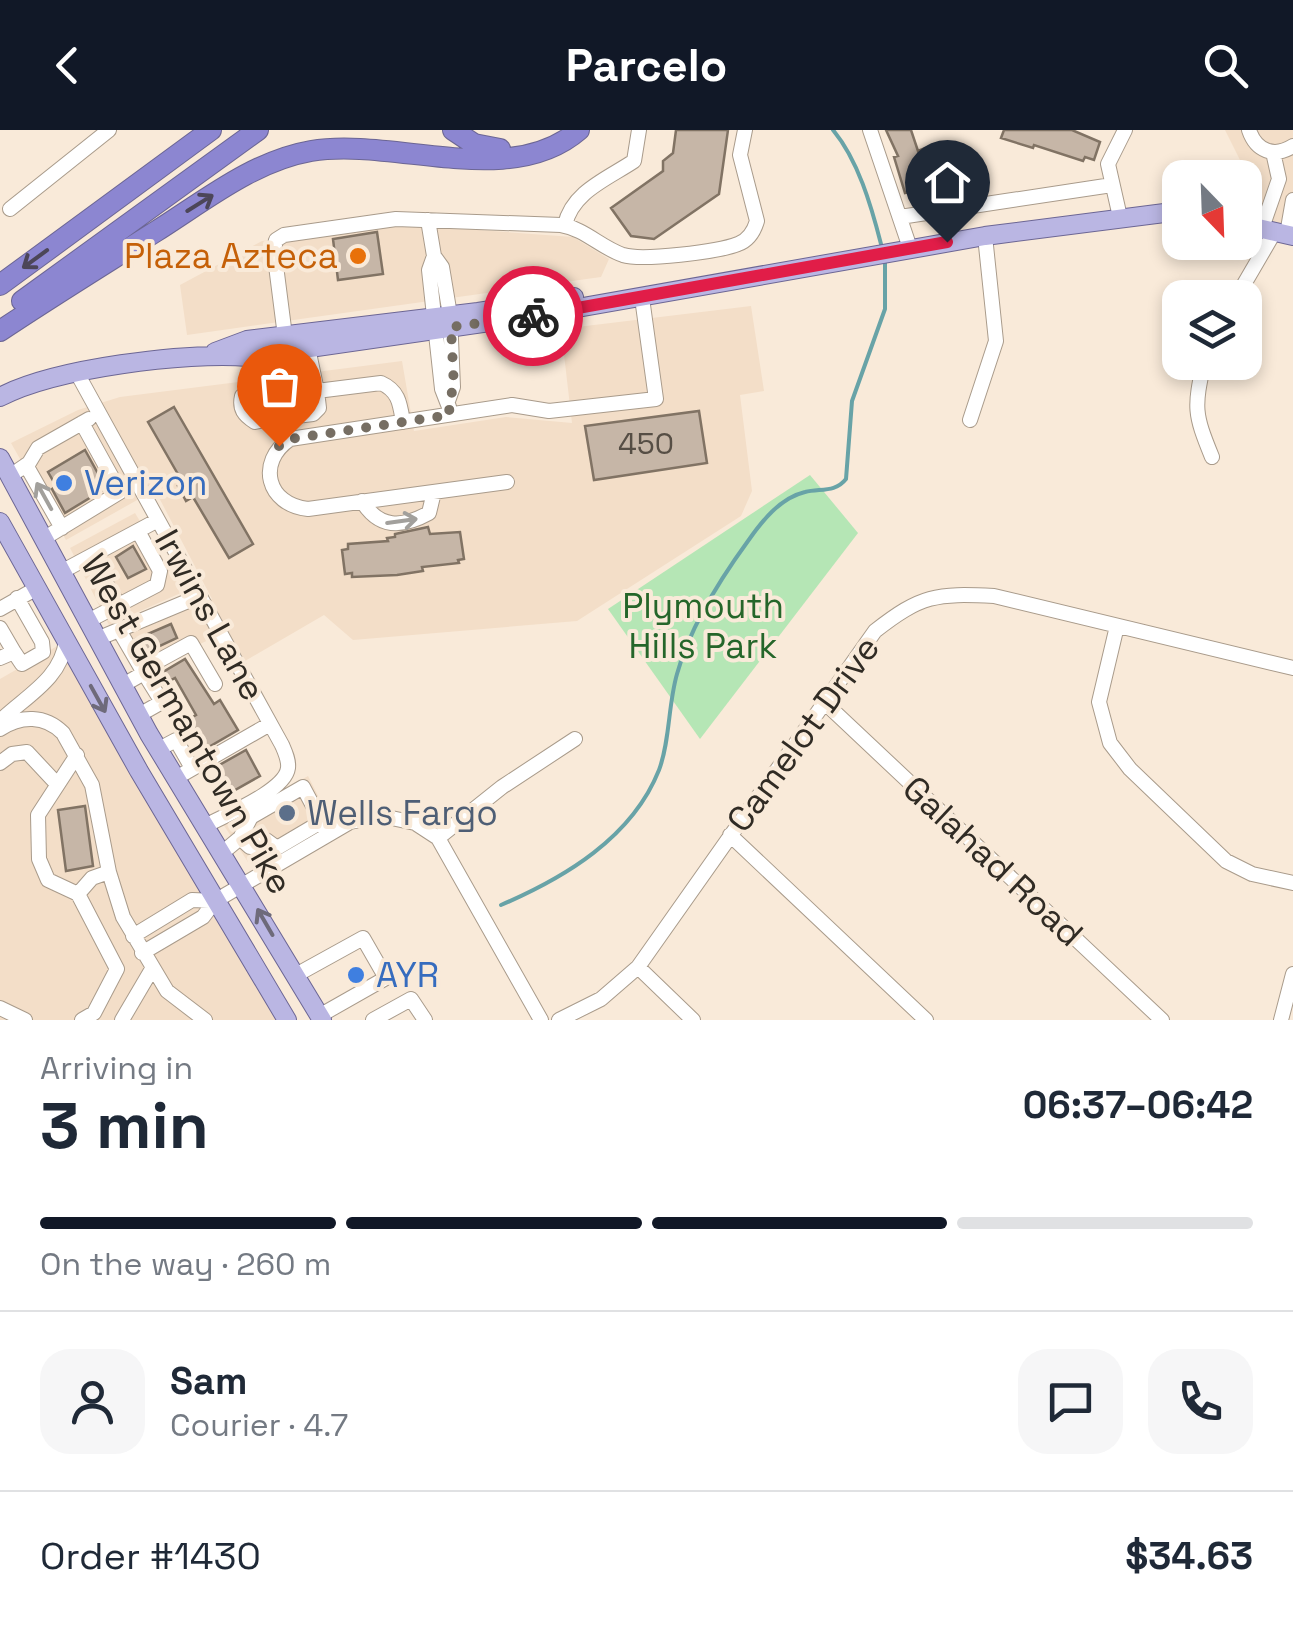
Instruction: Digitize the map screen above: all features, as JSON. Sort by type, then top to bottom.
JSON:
[{"type":"highway","points":[[181,152],[186,138],[196,130]]},
{"type":"highway","points":[[0,285],[211,130]]},
{"type":"highway","points":[[0,317],[258,130]]},
{"type":"highway","points":[[453,130],[474,144],[510,149],[534,146],[563,130]]},
{"type":"highway","points":[[0,331],[227,186],[278,160],[315,150],[352,148],[526,157],[548,151],[578,130]]},
{"type":"main road","points":[[210,354],[246,340],[642,298],[910,248],[1162,213]]},
{"type":"main road","points":[[0,397],[77,373],[210,354],[248,357],[687,282],[703,285]]},
{"type":"main road","name":"West Germantown Pike","points":[[0,458],[139,716],[159,749],[184,773],[205,826],[320,1018]]},
{"type":"main road","name":"West Germantown Pike","points":[[0,522],[287,1020]]},
{"type":"street","points":[[10,209],[86,136],[109,130]]},
{"type":"street","points":[[565,226],[569,207],[634,160],[639,130]]},
{"type":"street","points":[[286,336],[274,250],[276,240],[284,235],[377,222],[428,220],[577,228],[620,254],[640,259],[739,244],[754,232],[757,221],[740,155],[744,130]]},
{"type":"street","points":[[870,130],[910,248]]},
{"type":"street","points":[[1120,217],[1108,164],[1126,130]]},
{"type":"street","points":[[1249,130],[1257,146],[1273,152],[1293,149]]},
{"type":"street","points":[[1272,231],[1279,179],[1273,152]]},
{"type":"street","points":[[900,217],[1112,185]]},
{"type":"street","points":[[1246,280],[1293,200]]},
{"type":"street","points":[[428,220],[434,256],[429,270],[443,322],[442,389],[449,408]]},
{"type":"street","points":[[970,420],[996,340],[985,236]]},
{"type":"street","points":[[507,482],[308,508],[284,502],[274,492],[271,465],[279,446],[290,439],[403,422],[449,408],[512,405],[549,410],[656,398],[642,298]]},
{"type":"street","points":[[288,417],[313,414],[317,392],[308,348]]},
{"type":"street","name":"Irwins Lane","points":[[77,373],[289,764],[285,777],[274,788],[205,826]]},
{"type":"street","points":[[1200,380],[1196,418],[1212,456]]},
{"type":"street","points":[[270,419],[254,422],[246,416],[240,405],[242,396],[262,388],[317,392],[381,383],[398,398],[403,422]]},
{"type":"street","points":[[10,476],[38,448],[99,413]]},
{"type":"street","points":[[44,539],[120,492],[82,423]]},
{"type":"street","points":[[26,464],[62,528]]},
{"type":"street","points":[[362,501],[372,517],[386,524],[418,519],[429,512],[434,492]]},
{"type":"street","points":[[61,572],[158,520]]},
{"type":"street","points":[[88,621],[154,578],[136,533]]},
{"type":"street","points":[[92,556],[124,600]]},
{"type":"street","points":[[0,609],[37,588]]},
{"type":"street","name":"Camelot Drive","points":[[559,1020],[601,999],[638,967],[874,631],[908,605],[950,594],[994,596],[1293,668]]},
{"type":"street","points":[[97,638],[200,596]]},
{"type":"street","points":[[0,628],[7,655],[22,664],[43,652],[42,642],[17,598]]},
{"type":"street","points":[[1118,626],[1099,702],[1110,743],[1130,769],[1226,861],[1252,874],[1293,883]]},
{"type":"street","points":[[119,630],[166,708],[139,716]]},
{"type":"street","points":[[0,721],[56,674],[64,657],[64,637],[42,642]]},
{"type":"street","points":[[123,685],[192,643],[215,684]]},
{"type":"street","name":"Galahad Road","points":[[824,702],[1162,1020]]},
{"type":"street","points":[[0,704],[18,705]]},
{"type":"street","points":[[0,729],[23,718],[39,720],[56,726],[77,755],[98,805],[115,896],[133,936],[152,969],[179,1002],[206,1020]]},
{"type":"street","points":[[184,773],[270,724]]},
{"type":"street","points":[[438,838],[502,787],[576,740]]},
{"type":"street","points":[[0,763],[12,754],[27,752],[56,783]]},
{"type":"street","points":[[77,755],[38,815],[39,860],[48,880],[78,894],[117,968],[94,1013],[82,1020]]},
{"type":"street","points":[[222,853],[240,838],[251,817],[304,787],[324,828]]},
{"type":"street","points":[[142,954],[203,917],[215,901],[324,828],[382,816],[415,823],[438,838],[541,1020]]},
{"type":"street","points":[[730,835],[926,1020]]},
{"type":"street","points":[[240,838],[250,847],[258,847],[266,840],[281,855]]},
{"type":"street","points":[[78,894],[92,878],[109,872]]},
{"type":"street","points":[[133,936],[192,900],[215,901]]},
{"type":"street","points":[[296,976],[363,938],[386,978],[320,1018]]},
{"type":"street","points":[[638,967],[693,1020]]},
{"type":"street","points":[[122,1020],[152,969]]},
{"type":"street","points":[[1282,1020],[1293,974]]},
{"type":"street","points":[[375,1020],[411,999],[424,1020]]},
{"type":"street","points":[[0,1008],[25,1020]]},
{"type":"shaded area","points":[[1225,130],[1293,130],[1293,236],[1262,229],[1262,160],[1240,160]]},
{"type":"shaded area","points":[[413,225],[573,237],[609,259],[601,277],[187,335],[180,285],[262,241]]},
{"type":"shaded area","points":[[751,306],[764,391],[740,395],[752,491],[741,516],[577,621],[353,640],[324,615],[245,661],[228,631],[135,674],[115,638],[212,599],[155,490],[66,540],[11,443],[78,410],[120,397],[402,361],[414,431],[506,417],[572,423],[561,329]]},
{"type":"shaded area","points":[[135,513],[183,592],[109,625],[70,548]]},
{"type":"shaded area","points":[[66,641],[287,1020],[0,1020],[0,679]]},
{"type":"shaded area","points":[[308,776],[332,823],[260,862],[248,862],[223,824]]},
{"type":"green space","name":"Plymouth Hills Park","points":[[810,475],[858,533],[700,739],[608,609]]},
{"type":"building","points":[[676,130],[728,130],[719,194],[654,239],[631,236],[611,208],[663,171],[663,161],[673,153]]},
{"type":"building","points":[[886,130],[911,130],[918,151],[923,149],[932,189],[911,197],[909,192],[905,193],[894,157],[898,156]]},
{"type":"building","points":[[1004,130],[1072,130],[1100,142],[1094,160],[1085,157],[1083,161],[1001,138]]},
{"type":"building","name":"Plaza Azteca","points":[[377,232],[383,274],[338,280],[333,239]]},
{"type":"building","points":[[174,407],[253,544],[229,558],[193,497],[186,501],[178,486],[183,483],[148,422]]},
{"type":"building","points":[[699,411],[707,463],[594,480],[585,426]]},
{"type":"building","points":[[85,450],[106,488],[65,513],[48,472]]},
{"type":"building","points":[[428,527],[430,534],[460,532],[464,559],[397,575],[345,574],[342,550],[348,549],[348,544],[388,541],[395,534]]},
{"type":"building","points":[[133,546],[146,569],[128,578],[116,557]]},
{"type":"building","points":[[171,624],[177,638],[145,653],[136,639]]},
{"type":"building","points":[[185,659],[214,704],[220,700],[238,730],[207,748],[189,719],[196,715],[175,678],[164,684],[158,675]]},
{"type":"building","points":[[246,750],[260,776],[228,794],[214,768]]},
{"type":"building","points":[[85,806],[93,866],[66,871],[58,810]]},
{"type":"waterway","points":[[833,130],[857,169],[881,244]]},
{"type":"waterway","points":[[501,905],[572,868],[594,853],[632,816],[659,770],[683,656],[727,571],[772,511],[796,495],[837,486],[846,479],[852,401],[885,309],[885,263]]},
{"type":"way so far","points":[[279,446],[290,439],[450,415],[448,401],[454,388],[451,327],[533,316]]},
{"type":"place","name":"Plaza Azteca","points":[[358,256]]},
{"type":"place","name":"Verizon","points":[[64,483]]},
{"type":"place","name":"Wells Fargo","points":[[287,813]]},
{"type":"place","name":"AYR","points":[[356,975]]},
{"type":"route","points":[[533,316],[947,242]]}]
